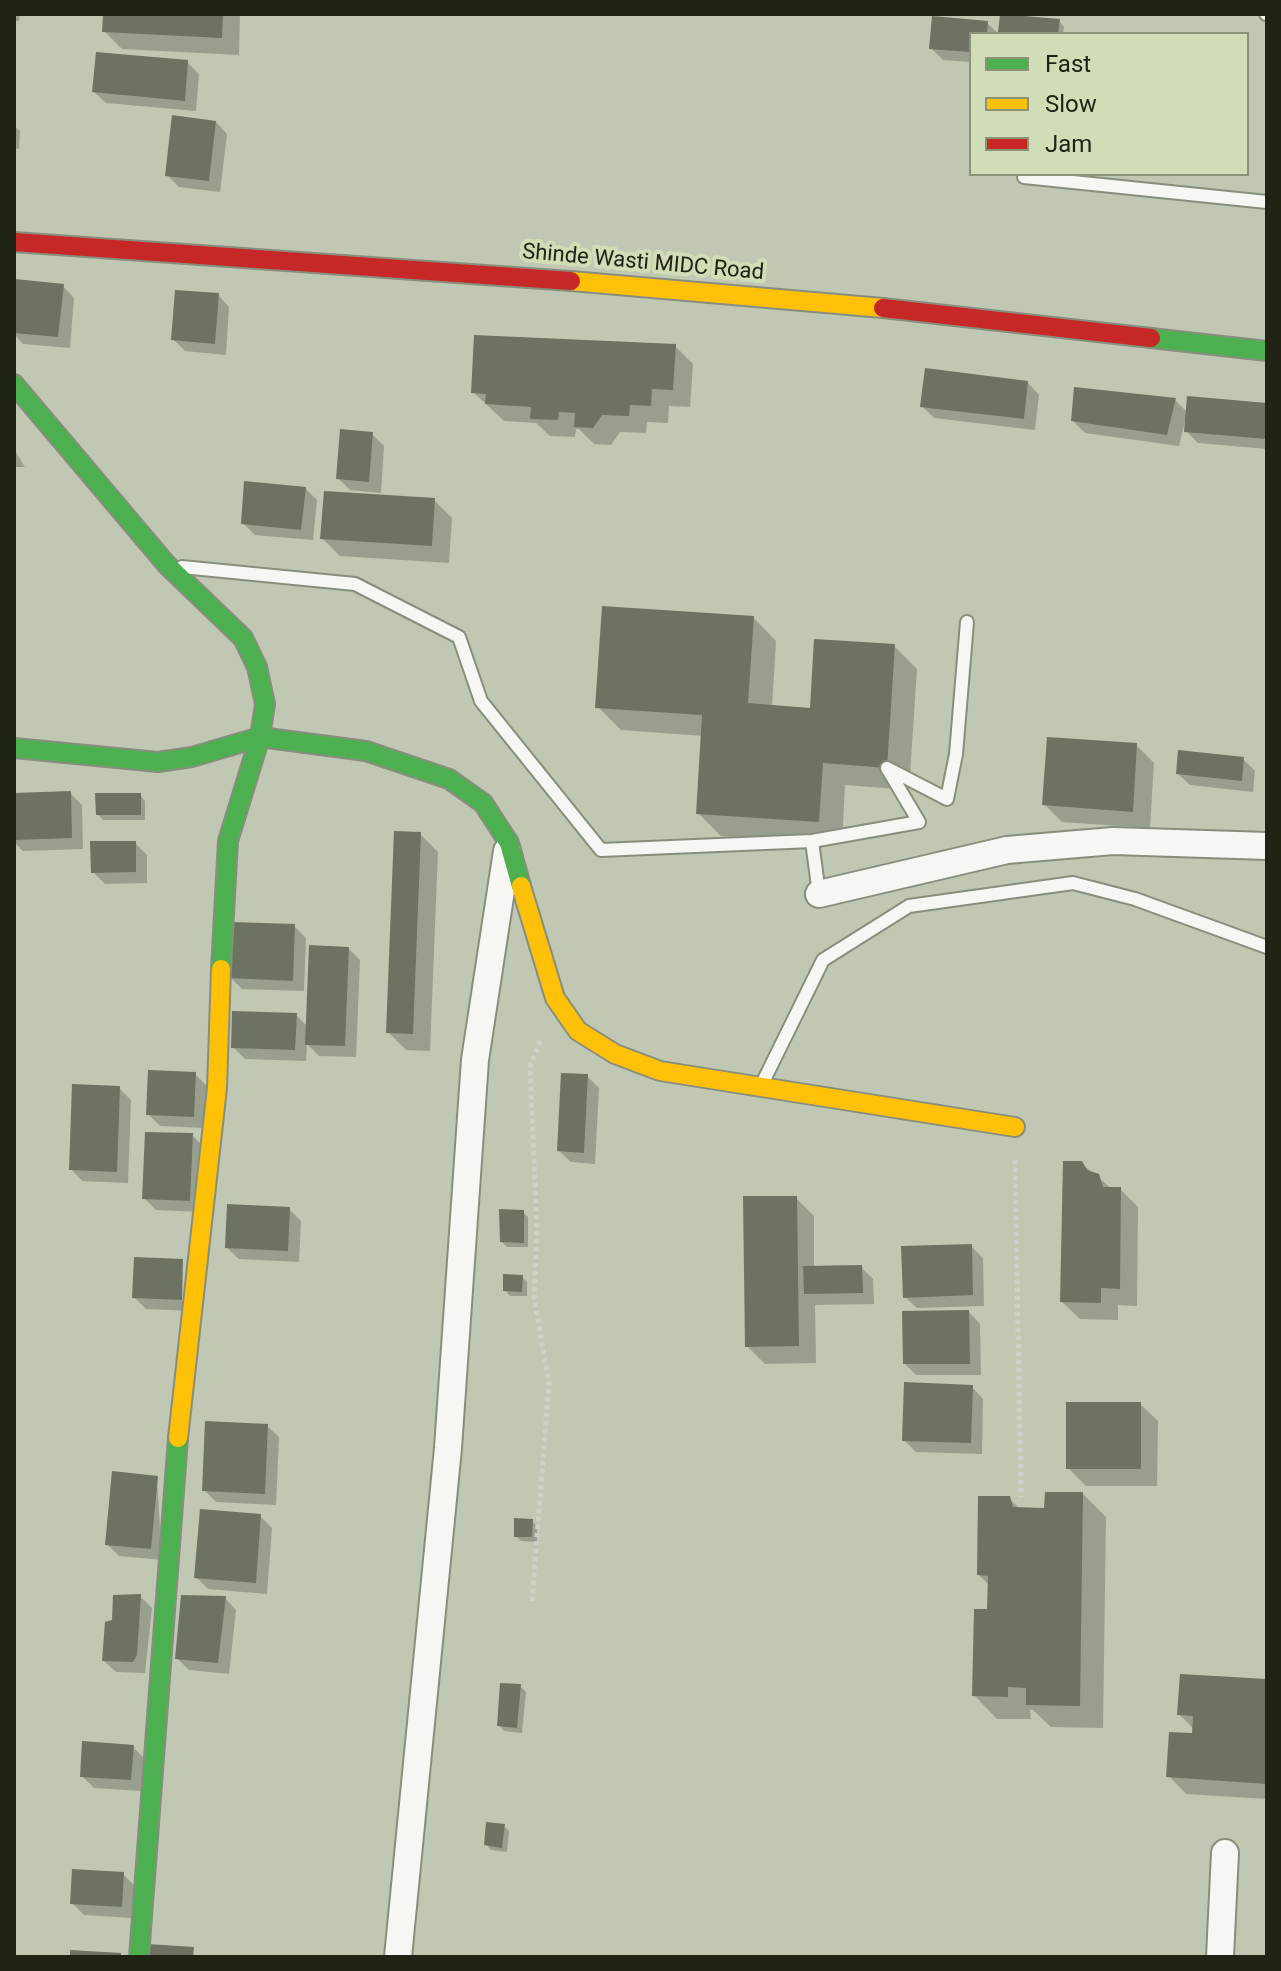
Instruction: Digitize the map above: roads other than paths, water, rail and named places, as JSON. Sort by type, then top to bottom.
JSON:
[{"type":"street","name":"Shinde Wasti MIDC Road","points":[[14,242],[438,269],[936,313],[1267,351]]},
{"type":"street","points":[[14,384],[167,565],[243,638],[257,667],[265,704],[260,737],[228,841],[224,869],[217,1088],[178,1442],[139,1957]]},
{"type":"street","points":[[14,748],[158,762],[192,757],[260,737],[366,751],[439,775],[483,803],[509,843],[555,998],[578,1031],[615,1054],[660,1071],[1015,1127]]},
{"type":"street","points":[[819,894],[1007,850],[1113,841],[1267,846]]},
{"type":"street","points":[[398,1957],[448,1448],[475,1060],[509,843]]},
{"type":"street","points":[[1220,1957],[1225,1853]]},
{"type":"lane","points":[[1024,177],[1267,202]]},
{"type":"lane","points":[[167,565],[355,584],[459,637],[481,701],[601,850],[812,841],[919,822],[887,768],[947,799],[956,754],[967,622]]},
{"type":"lane","points":[[812,841],[819,894]]},
{"type":"lane","points":[[760,1089],[823,960],[909,906],[1073,883],[1135,899],[1267,947]]}]
